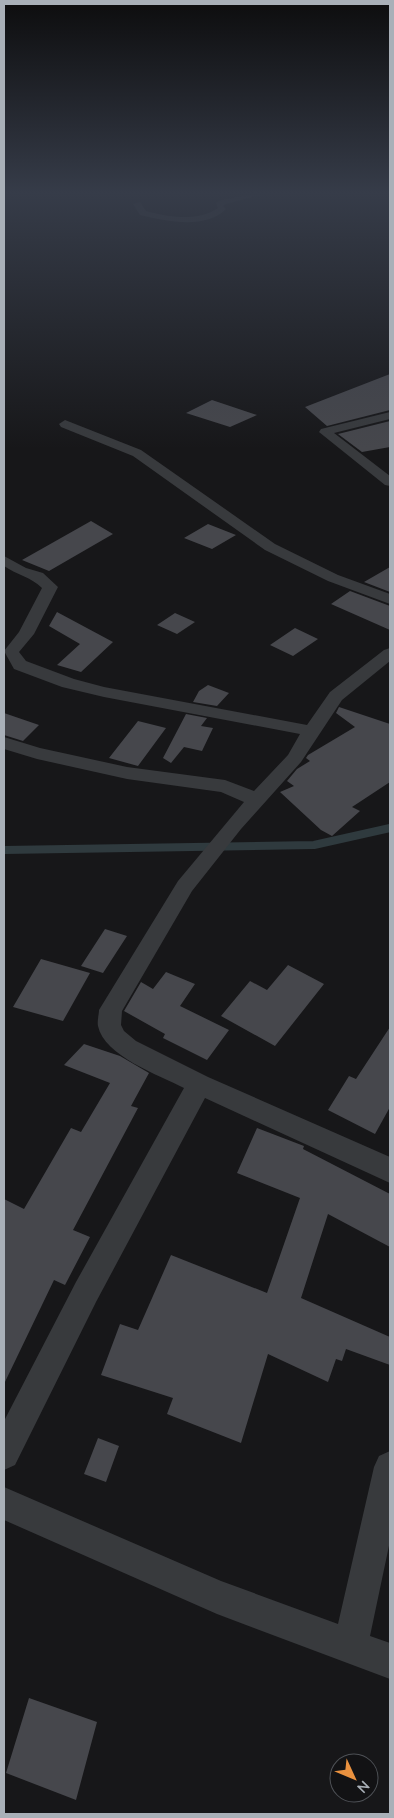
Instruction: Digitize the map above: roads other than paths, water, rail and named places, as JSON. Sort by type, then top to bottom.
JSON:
[{"type":"street","points":[[390,416],[325,432],[390,482]]},
{"type":"street","points":[[65,424],[137,453],[270,547],[333,578],[390,599]]},
{"type":"street","points":[[4,560],[21,571],[38,576],[50,587],[26,634],[11,652],[20,665],[68,683],[104,692],[311,731]]},
{"type":"street","points":[[390,653],[336,696],[311,731],[295,758],[234,824],[185,886],[111,1010],[109,1025],[116,1038],[128,1048],[199,1084],[373,1161],[390,1171]]},
{"type":"street","points":[[4,743],[37,753],[127,774],[224,786],[257,800]]},
{"type":"street","points":[[4,1454],[86,1292],[183,1117],[199,1084]]},
{"type":"street","points":[[350,1646],[390,1467]]},
{"type":"street","points":[[4,1503],[217,1597],[390,1661]]},
{"type":"waterway","points":[[4,850],[314,845],[390,828]]}]
